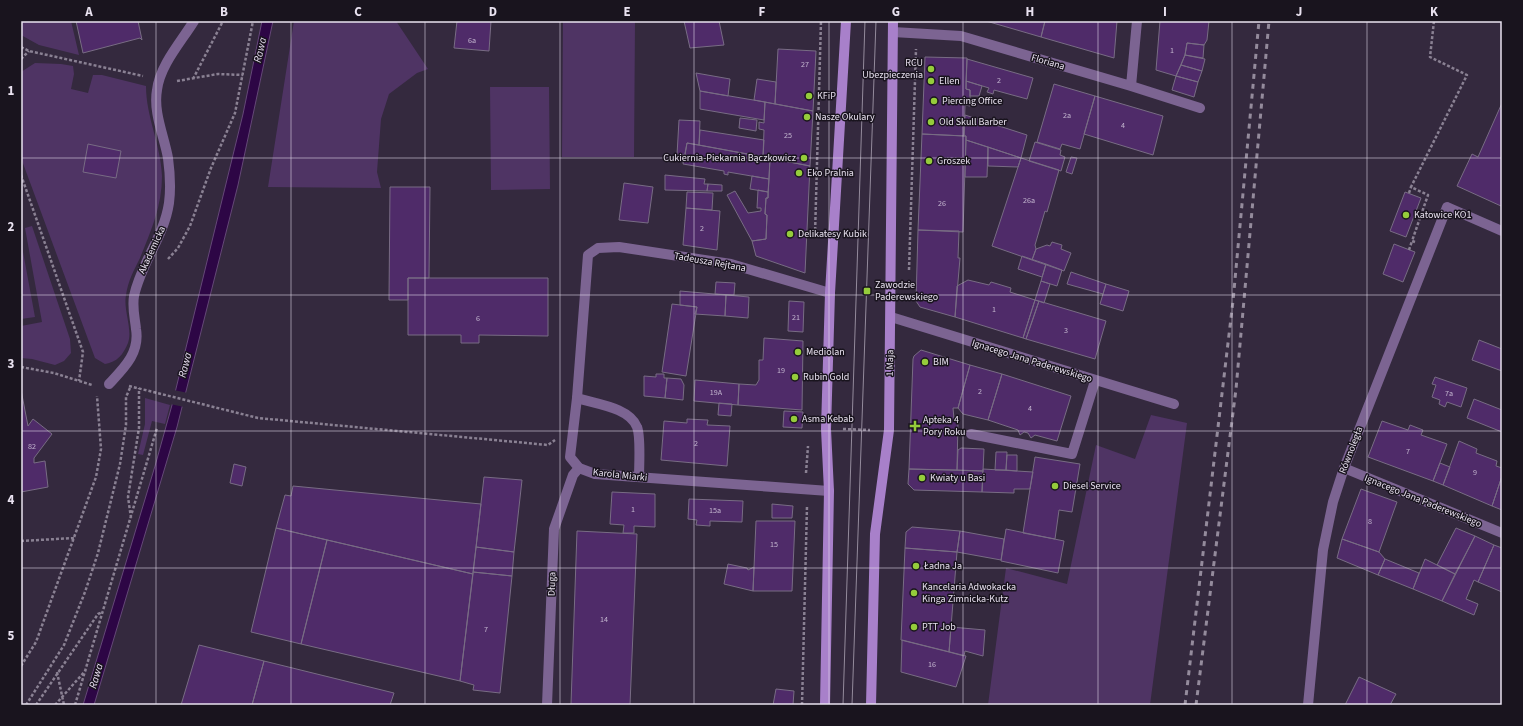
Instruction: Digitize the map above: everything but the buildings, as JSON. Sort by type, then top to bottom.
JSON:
[{"type":"street","name":"Akademicka","points":[[109,384],[125,366],[135,350],[137,339],[133,303],[136,290],[140,276],[161,232],[168,208],[170,174],[156,102],[159,80],[164,68],[194,21]]},
{"type":"street","points":[[825,705],[829,491],[826,429],[830,293],[846,21]]},
{"type":"street","name":"1 Maja","points":[[871,705],[875,534],[889,430],[893,21]]},
{"type":"street","points":[[1131,86],[1137,21]]},
{"type":"street","name":"Floriana","points":[[893,32],[961,36],[1200,108]]},
{"type":"street","name":"Równoległa","points":[[1308,705],[1323,550],[1333,502],[1344,468],[1447,207],[1502,231]]},
{"type":"street","name":"Tadeusza Rejtana","points":[[588,255],[598,248],[620,247],[731,264],[830,293]]},
{"type":"street","name":"Karola Miarki","points":[[588,255],[577,398],[570,457],[579,468],[595,474],[829,491]]},
{"type":"street","name":"Ignacego Jana Paderewskiego","points":[[891,317],[1095,381],[1174,404]]},
{"type":"street","points":[[971,434],[1072,454],[1095,381]]},
{"type":"street","points":[[577,398],[619,411],[631,417],[638,428],[639,477]]},
{"type":"street","name":"Długa","points":[[547,705],[554,529],[574,475],[579,468]]},
{"type":"street","name":"Ignacego Jana Paderewskiego","points":[[1344,468],[1502,533]]},
{"type":"path","points":[[193,79],[223,21]]},
{"type":"path","points":[[168,260],[178,248],[190,226],[211,168],[235,113],[253,21]]},
{"type":"path","points":[[814,242],[821,21]]},
{"type":"path","points":[[1409,193],[1467,76],[1430,57],[1434,21]]},
{"type":"path","points":[[910,260],[916,33]]},
{"type":"path","points":[[21,47],[30,51],[159,80],[175,81],[218,74],[243,75]]},
{"type":"path","points":[[21,59],[30,51]]},
{"type":"path","points":[[21,176],[83,352],[79,381]]},
{"type":"path","points":[[1409,250],[1428,195],[1411,187]]},
{"type":"path","points":[[1412,242],[1430,249]]},
{"type":"path","points":[[21,367],[54,373],[96,386],[109,384],[131,386],[258,418],[548,445],[555,441],[556,433]]},
{"type":"path","points":[[21,666],[36,642],[96,478],[101,449],[96,386]]},
{"type":"path","points":[[21,703],[25,705],[64,645],[86,592],[120,464],[126,425],[126,397],[131,386]]},
{"type":"path","points":[[131,521],[128,497],[139,428],[139,388]]},
{"type":"path","points":[[76,705],[158,428]]},
{"type":"path","points":[[802,705],[807,490],[806,471],[808,443]]},
{"type":"path","points":[[802,473],[806,471]]},
{"type":"path","points":[[21,541],[74,538]]},
{"type":"path","points":[[36,705],[57,672],[98,614],[104,612]]},
{"type":"path","points":[[54,705],[86,670]]},
{"type":"path","points":[[57,672],[64,705]]},
{"type":"shaded area","points":[[21,21],[71,21],[79,55],[39,45],[21,35]]},
{"type":"shaded area","points":[[294,21],[396,21],[428,69],[417,73],[389,94],[381,119],[377,172],[381,188],[268,187]]},
{"type":"shaded area","points":[[563,21],[635,21],[634,157],[562,157]]},
{"type":"shaded area","points":[[35,63],[73,66],[74,74],[71,89],[88,93],[93,75],[102,75],[146,86],[148,109],[161,165],[162,187],[152,228],[128,285],[125,301],[129,332],[128,343],[124,351],[116,360],[105,364],[95,358],[21,158],[21,72]]},
{"type":"shaded area","points":[[490,87],[549,87],[550,189],[491,190]]},
{"type":"shaded area","points":[[32,226],[70,339],[71,353],[64,361],[55,365],[32,359],[21,358],[21,326],[42,322],[25,228]]},
{"type":"shaded area","points":[[21,241],[35,317],[21,319]]},
{"type":"shaded area","points":[[145,398],[170,405],[165,424],[152,421],[143,455],[138,454],[145,424]]},
{"type":"shaded area","points":[[1151,415],[1187,423],[1150,705],[988,705],[1006,568],[1067,584],[1096,445],[1135,459]]},
{"type":"water","name":"Rawa","points":[[262,21],[273,21],[238,185],[177,427],[94,705],[83,705],[172,405],[243,114]]},
{"type":"pier","points":[[174,390],[188,393],[184,407],[170,404]]},
{"type":"tram line","points":[[843,705],[865,21]]},
{"type":"tram line","points":[[852,705],[876,21]]},
{"type":"railway","points":[[1185,705],[1233,301],[1259,21]]},
{"type":"railway","points":[[1196,705],[1236,389],[1269,21]]},
{"type":"place","name":"RCU Ubezpieczenia","points":[[931,69]]},
{"type":"place","name":"Ellen","points":[[931,81]]},
{"type":"place","name":"KFiP","points":[[809,96]]},
{"type":"place","name":"Piercing Office","points":[[934,101]]},
{"type":"place","name":"Nasze Okulary","points":[[807,117]]},
{"type":"place","name":"Old Skull Barber","points":[[931,122]]},
{"type":"place","name":"Cukiernia-Piekarnia Bączkowicz","points":[[804,158]]},
{"type":"place","name":"Groszek","points":[[929,161]]},
{"type":"place","name":"Eko Pralnia","points":[[799,173]]},
{"type":"place","name":"Katowice KO1","points":[[1406,215]]},
{"type":"place","name":"Delikatesy Kubik","points":[[790,234]]},
{"type":"place","name":"Zawodzie Paderewskiego","points":[[867,291]]},
{"type":"place","name":"Mediolan","points":[[798,352]]},
{"type":"place","name":"BIM","points":[[925,362]]},
{"type":"place","name":"Rubin Gold","points":[[795,377]]},
{"type":"place","name":"Asma Kebab","points":[[794,419]]},
{"type":"place","name":"Apteka 4 Pory Roku","points":[[915,426]]},
{"type":"place","name":"Kwiaty u Basi","points":[[922,478]]},
{"type":"place","name":"Diesel Service","points":[[1055,486]]},
{"type":"place","name":"Ładna Ja","points":[[916,566]]},
{"type":"place","name":"Kancelaria Adwokacka Kinga Zimnicka-Kutz","points":[[914,593]]},
{"type":"place","name":"PTT Job","points":[[914,627]]}]
